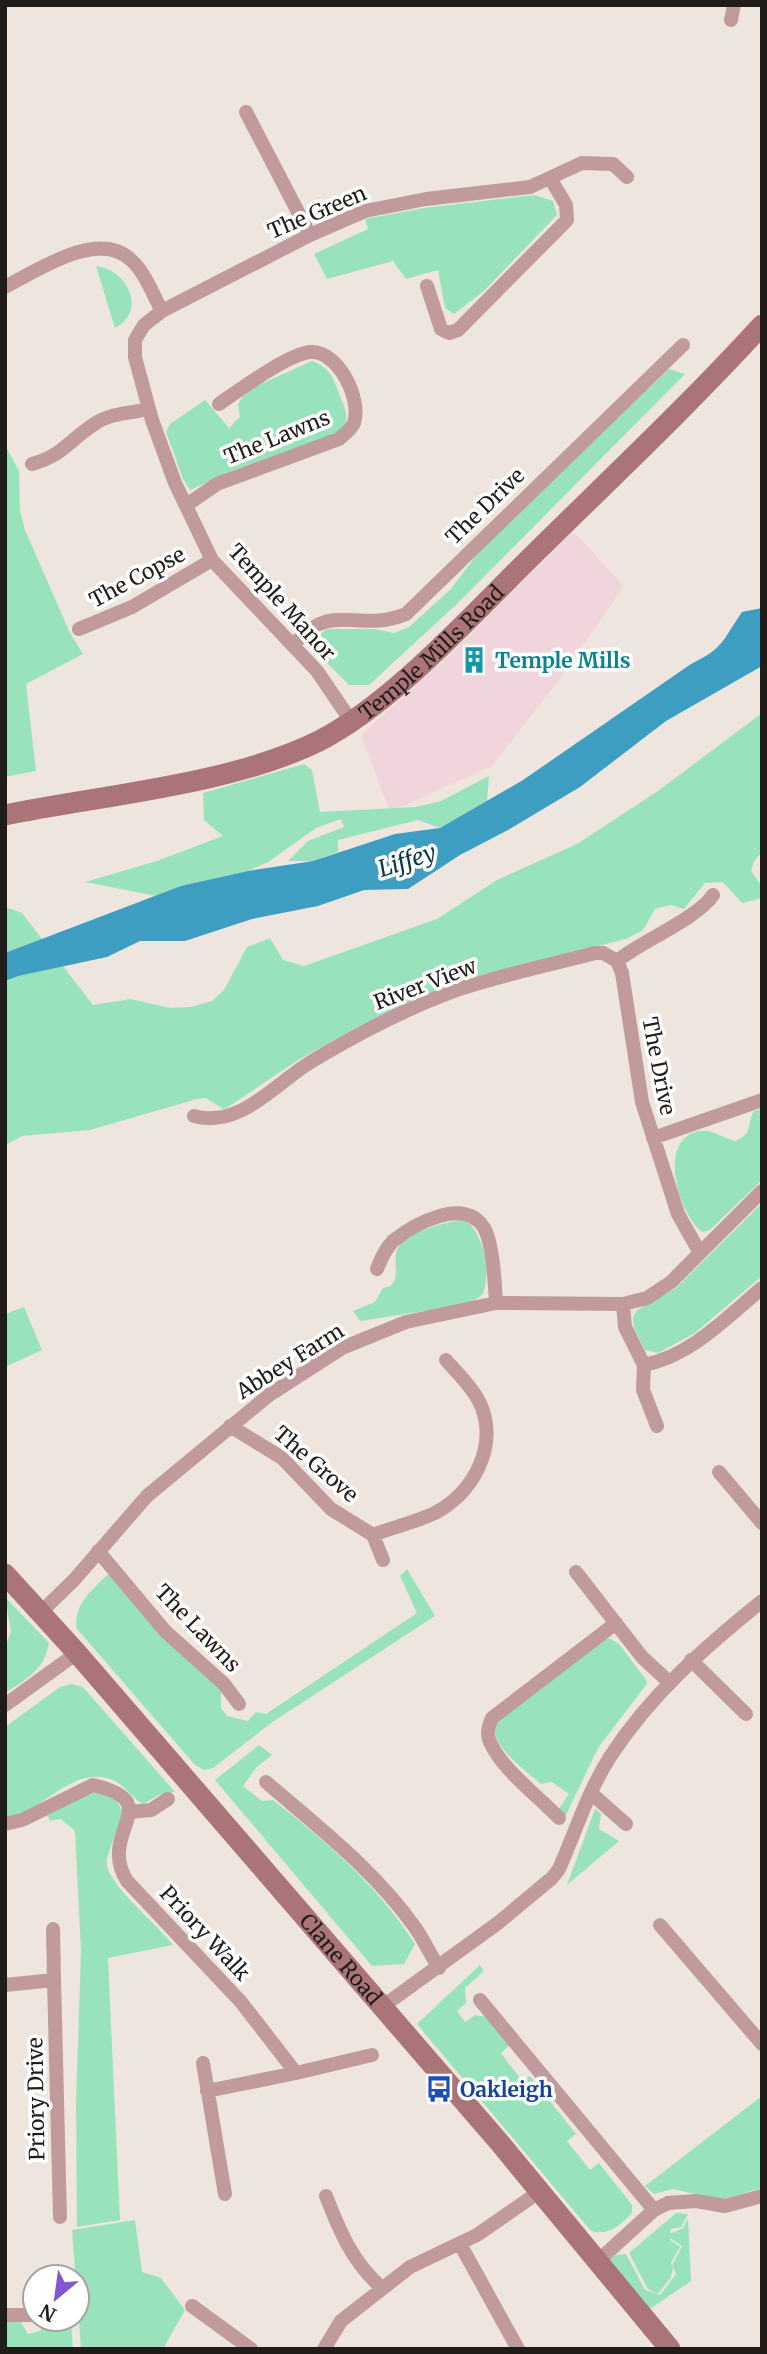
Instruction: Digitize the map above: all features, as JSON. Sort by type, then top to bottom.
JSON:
[{"type":"main road","name":"Temple Mills Road","points":[[5,815],[231,773],[319,741],[351,721],[383,697],[466,622],[760,330]]},
{"type":"main road","name":"Clane Road","points":[[5,1574],[77,1653],[382,2007],[599,2260],[670,2349]]},
{"type":"street","points":[[246,112],[310,235]]},
{"type":"street","name":"The Green","points":[[158,314],[310,235],[365,211],[426,199],[530,187],[582,163],[613,164],[627,177]]},
{"type":"street","points":[[427,286],[440,329],[449,333],[458,330],[567,220],[566,205],[550,178]]},
{"type":"street","points":[[5,287],[50,261],[92,249],[114,252],[130,258],[158,314]]},
{"type":"street","name":"Temple Manor","points":[[158,314],[144,325],[135,340],[137,374],[175,483],[188,504],[212,560],[294,644],[317,671],[351,721]]},
{"type":"street","name":"The Drive","points":[[294,644],[307,628],[325,619],[391,620],[406,614],[683,345]]},
{"type":"street","name":"The Lawns","points":[[188,504],[217,484],[339,439],[354,425],[351,392],[341,368],[323,354],[308,352],[265,374],[219,404]]},
{"type":"street","points":[[32,464],[53,458],[95,423],[108,417],[149,409]]},
{"type":"street","name":"The Copse","points":[[79,629],[132,607],[212,560]]},
{"type":"street","points":[[617,961],[640,943],[698,911],[713,895]]},
{"type":"street","name":"River View","points":[[194,1116],[210,1120],[232,1115],[340,1044],[458,990],[595,953],[603,953],[617,961]]},
{"type":"street","name":"The Drive","points":[[617,961],[622,973],[642,1102],[678,1214],[700,1253]]},
{"type":"street","name":"The Drive","points":[[653,1138],[762,1100]]},
{"type":"street","name":"Abbey Farm","points":[[41,1612],[147,1496],[269,1395],[342,1348],[406,1322],[496,1303],[622,1304],[647,1298],[671,1282],[762,1191]]},
{"type":"street","points":[[377,1269],[384,1252],[409,1229],[455,1212],[468,1214],[485,1230],[496,1303]]},
{"type":"street","points":[[644,1365],[662,1362],[698,1342],[762,1288]]},
{"type":"street","points":[[622,1304],[625,1327],[644,1365],[643,1390],[657,1426]]},
{"type":"street","points":[[383,1560],[373,1535],[434,1513],[462,1494],[475,1477],[484,1453],[487,1430],[482,1406],[446,1360]]},
{"type":"street","name":"The Grove","points":[[230,1426],[282,1458],[331,1509],[373,1535]]},
{"type":"street","points":[[719,1472],[762,1523]]},
{"type":"street","name":"The Lawns","points":[[98,1551],[164,1631],[224,1684],[239,1704]]},
{"type":"street","points":[[576,1572],[642,1657],[670,1683]]},
{"type":"street","points":[[382,2007],[439,1968],[552,1878],[559,1870],[608,1760],[631,1726],[691,1660],[762,1601]]},
{"type":"street","points":[[559,1818],[498,1755],[490,1743],[487,1730],[492,1718],[616,1623]]},
{"type":"street","points":[[5,1705],[77,1653]]},
{"type":"street","points":[[691,1660],[746,1714]]},
{"type":"street","points":[[266,1782],[332,1838],[382,1886],[415,1928],[439,1968]]},
{"type":"street","points":[[5,1824],[22,1820],[93,1785],[116,1790],[128,1801],[130,1812],[151,1810],[167,1799]]},
{"type":"street","points":[[592,1794],[626,1824]]},
{"type":"street","name":"Priory Walk","points":[[130,1812],[117,1852],[119,1868],[127,1881],[241,2002],[296,2073]]},
{"type":"street","points":[[660,1925],[762,2044]]},
{"type":"street","name":"Priory Drive","points":[[53,1929],[60,2217]]},
{"type":"street","points":[[5,1985],[54,1980]]},
{"type":"street","points":[[480,2000],[654,2210]]},
{"type":"street","points":[[207,2091],[372,2055]]},
{"type":"street","points":[[203,2063],[225,2194]]},
{"type":"street","points":[[324,2349],[341,2320],[410,2267],[460,2244],[539,2192]]},
{"type":"street","points":[[326,2196],[342,2237],[362,2271],[382,2288]]},
{"type":"street","points":[[599,2260],[654,2210],[668,2203],[696,2201],[725,2206],[762,2196]]},
{"type":"street","points":[[460,2244],[518,2349]]},
{"type":"street","points":[[192,2306],[251,2349]]},
{"type":"shaded area","name":"Temple Mills","points":[[573,531],[624,586],[560,679],[492,766],[390,812],[362,739],[363,733],[452,653]]},
{"type":"green space","points":[[534,195],[553,201],[557,215],[485,290],[454,314],[445,308],[438,270],[406,279],[393,261],[327,279],[314,254],[368,229],[365,219],[424,208]]},
{"type":"green space","points":[[96,266],[117,275],[129,292],[132,302],[130,312],[125,321],[115,328]]},
{"type":"green space","points":[[312,361],[330,374],[344,405],[346,422],[341,430],[315,445],[239,468],[190,490],[183,479],[166,432],[170,424],[205,400],[229,428],[240,417],[238,404],[247,390]]},
{"type":"green space","points":[[669,369],[685,374],[460,601],[369,685],[349,685],[315,651],[316,637],[327,629],[375,629],[394,633],[409,627],[451,589],[490,537]]},
{"type":"green space","points":[[5,445],[19,471],[20,511],[25,530],[70,633],[83,654],[26,684],[36,771],[5,777]]},
{"type":"green space","points":[[762,713],[762,852],[754,861],[751,871],[761,885],[762,898],[742,903],[723,882],[705,883],[684,909],[671,905],[655,909],[643,930],[626,939],[470,978],[363,1024],[298,1060],[223,1109],[206,1098],[197,1099],[90,1130],[22,1136],[5,1145],[5,907],[22,913],[93,1005],[131,999],[170,1008],[190,1007],[212,1001],[224,990],[247,947],[270,938],[283,960],[304,966],[437,919],[497,880],[577,844],[658,791]]},
{"type":"green space","points":[[304,764],[312,770],[320,812],[416,807],[441,801],[489,776],[487,801],[440,828],[418,820],[338,840],[338,852],[313,861],[288,861],[308,841],[344,827],[341,819],[316,828],[268,862],[248,871],[187,885],[156,896],[85,882],[157,861],[223,836],[204,820],[203,793]]},
{"type":"green space","points":[[762,1108],[762,1180],[710,1230],[702,1232],[686,1210],[680,1195],[675,1162],[678,1148],[686,1137],[699,1131],[713,1132],[735,1141],[747,1132],[753,1112]]},
{"type":"green space","points":[[762,1203],[762,1276],[695,1333],[658,1353],[645,1350],[634,1328],[633,1317],[637,1310],[676,1288]]},
{"type":"green space","points":[[459,1220],[469,1223],[482,1247],[486,1277],[482,1295],[469,1304],[360,1321],[353,1311],[375,1302],[383,1288],[394,1282],[399,1246],[422,1230]]},
{"type":"green space","points":[[24,1307],[42,1350],[5,1367],[5,1314]]},
{"type":"green space","points":[[407,1569],[435,1616],[271,1723],[213,1768],[204,1770],[195,1765],[77,1629],[76,1620],[81,1604],[110,1572],[163,1638],[221,1690],[221,1708],[227,1716],[248,1721],[256,1712],[266,1714],[417,1613],[400,1576]]},
{"type":"green space","points":[[5,1597],[49,1643],[39,1667],[5,1693],[5,1647],[11,1632]]},
{"type":"green space","points":[[609,1638],[619,1644],[647,1681],[598,1748],[565,1817],[556,1813],[569,1794],[552,1782],[541,1784],[509,1756],[497,1739],[497,1721],[598,1642]]},
{"type":"green space","points":[[72,1684],[83,1687],[175,1792],[159,1795],[143,1804],[113,1780],[97,1777],[83,1779],[69,1784],[31,1809],[5,1817],[5,1727],[60,1687]]},
{"type":"green space","points":[[259,1745],[272,1755],[256,1768],[243,1786],[262,1801],[273,1800],[313,1832],[368,1884],[415,1944],[404,1964],[372,1966],[215,1780]]},
{"type":"green space","points":[[100,1792],[116,1800],[123,1812],[107,1859],[113,1879],[173,1945],[108,1958],[120,2220],[77,2227],[76,2104],[81,1951],[75,1831],[61,1819],[50,1821],[47,1815],[87,1793]]},
{"type":"green space","points":[[595,1809],[601,1814],[599,1829],[619,1841],[567,1885]]},
{"type":"green space","points":[[480,1965],[484,1971],[465,1988],[466,2003],[457,2011],[465,2022],[475,2015],[486,2017],[510,2045],[501,2053],[522,2081],[530,2076],[576,2134],[567,2141],[590,2170],[599,2163],[632,2205],[632,2213],[613,2229],[591,2231],[417,2024]]},
{"type":"green space","points":[[762,2096],[762,2188],[720,2200],[673,2189],[654,2194],[645,2186]]},
{"type":"green space","points":[[676,2213],[688,2214],[681,2227],[671,2229],[671,2234],[683,2228],[688,2219],[691,2281],[644,2313],[606,2262],[616,2255],[626,2254],[645,2290],[660,2295],[676,2274],[673,2267],[671,2277],[658,2294],[648,2289],[629,2253]],"holes":[[[670,2236],[682,2246],[672,2266],[680,2247],[670,2240]]]},
{"type":"green space","points":[[135,2220],[142,2272],[161,2278],[185,2310],[163,2349],[81,2349],[80,2333],[91,2333],[91,2263],[74,2263],[72,2230]]},
{"type":"green space","points":[[5,2322],[21,2322],[21,2333],[72,2333],[73,2349],[5,2349]]},
{"type":"water","name":"Liffey","points":[[762,608],[762,666],[666,721],[580,787],[460,855],[408,889],[364,890],[318,906],[252,919],[185,941],[140,941],[107,957],[5,981],[5,953],[181,886],[248,871],[313,861],[395,834],[440,828],[523,780],[710,653],[721,643],[742,612]]},
{"type":"place","name":"Temple Mills","points":[[474,660]]},
{"type":"place","name":"Oakleigh","points":[[439,2089]]}]
